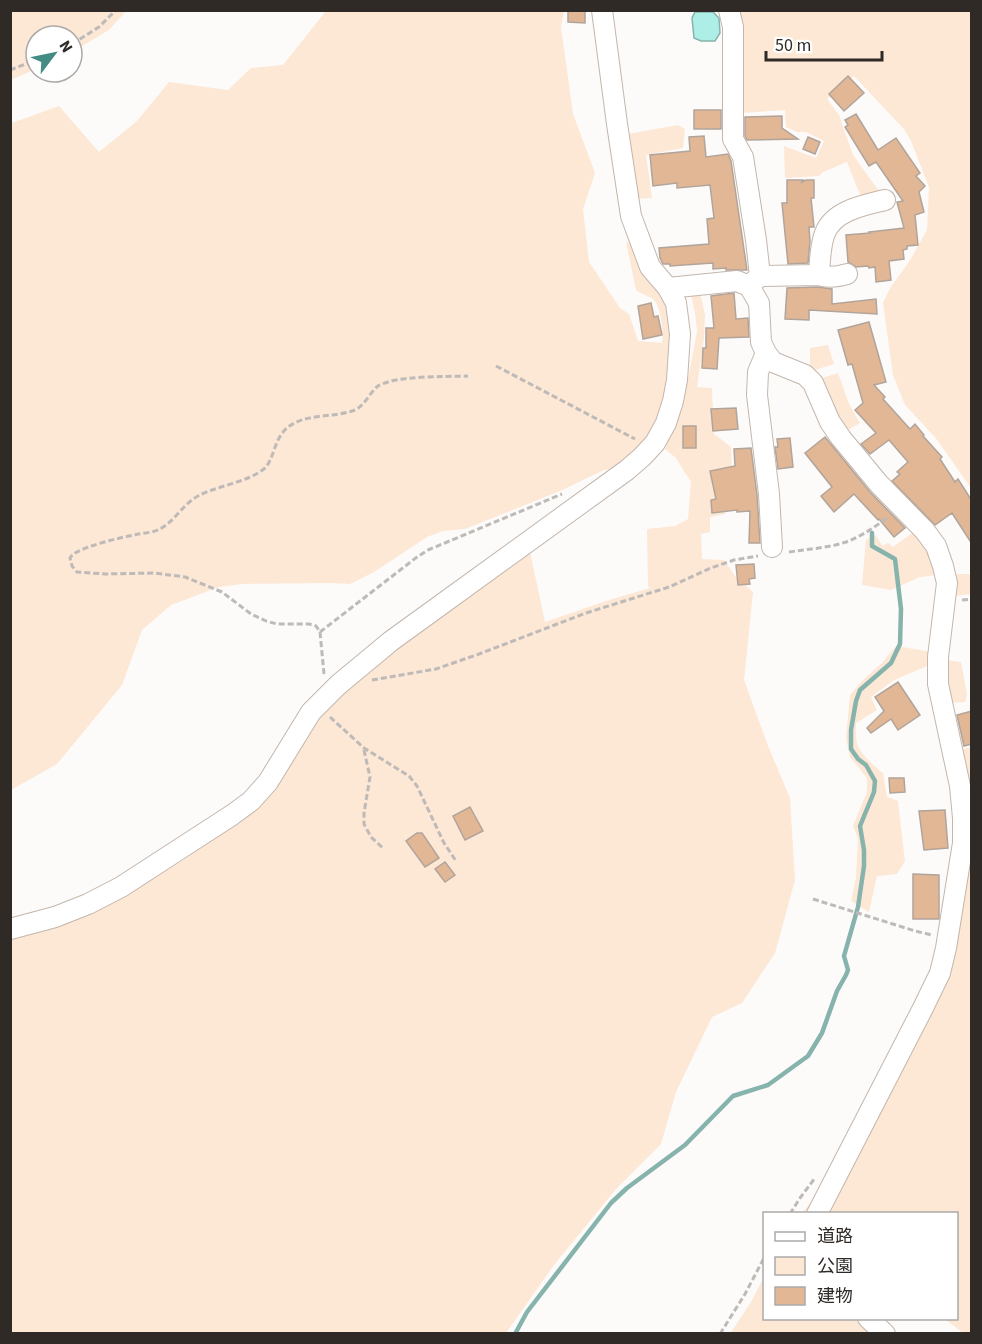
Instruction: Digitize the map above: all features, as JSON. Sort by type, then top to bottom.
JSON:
[{"type":"street","points":[[10,929],[55,917],[88,904],[121,887],[241,808],[268,782],[311,712],[327,696],[391,641],[627,470],[651,447],[666,423],[673,401],[677,380],[680,333],[676,303],[668,288],[650,267],[631,216],[602,10]]},
{"type":"street","points":[[729,10],[733,27],[733,139],[743,158],[756,240],[754,281],[759,303],[761,342],[773,362],[805,375],[813,383],[830,422],[841,438],[936,546],[944,566],[947,583],[938,657],[938,684],[960,786],[963,818],[962,852],[948,939],[940,973],[818,1212]]},
{"type":"street","points":[[819,275],[823,235],[827,228],[849,210],[885,200]]},
{"type":"street","points":[[668,288],[737,280],[754,281],[819,275],[834,277],[847,274]]},
{"type":"street","points":[[766,353],[758,372],[757,395],[774,552]]},
{"type":"street","points":[[870,1320],[885,1334]]},
{"type":"path","points":[[84,37],[99,27],[116,10]]},
{"type":"path","points":[[496,366],[651,447]]},
{"type":"path","points":[[456,861],[444,843],[417,786],[409,776],[364,748],[327,696],[320,632],[316,626],[277,624],[266,621],[251,614],[222,592],[185,577],[154,573],[77,572],[70,558],[74,552],[159,530],[197,496],[241,480],[266,467],[279,437],[287,428],[302,419],[344,414],[356,410],[378,386],[397,379],[468,376]]},
{"type":"path","points":[[320,632],[428,550],[571,490]]},
{"type":"path","points":[[327,696],[408,674],[436,669],[586,613],[669,587],[734,560],[846,542],[866,533],[902,508]]},
{"type":"path","points":[[364,748],[370,777],[364,824],[371,837],[384,849]]},
{"type":"path","points":[[813,899],[948,939]]},
{"type":"path","points":[[720,1334],[763,1262]]},
{"type":"green space","points":[[11,10],[126,10],[109,30],[84,45],[84,24],[24,24],[24,74],[11,80]]},
{"type":"green space","points":[[326,11],[564,11],[561,27],[573,114],[595,173],[583,209],[589,262],[620,308],[629,314],[638,341],[662,343],[662,327],[654,300],[636,290],[626,242],[634,248],[671,309],[671,346],[666,392],[658,423],[645,441],[618,467],[604,470],[560,491],[465,529],[443,531],[427,537],[374,572],[350,584],[242,584],[219,587],[171,605],[142,630],[122,685],[57,764],[11,790],[10,119],[12,123],[59,106],[99,152],[137,121],[169,82],[228,90],[251,68],[283,65]]},
{"type":"green space","points":[[734,11],[971,11],[971,488],[935,437],[905,405],[893,375],[883,303],[927,230],[929,187],[911,141],[904,129],[854,76],[827,99],[839,115],[853,155],[881,194],[862,200],[847,162],[819,176],[785,178],[784,146],[816,158],[824,141],[806,132],[797,132],[786,127],[785,110],[741,113]]},
{"type":"green space","points":[[678,125],[685,129],[683,148],[646,155],[652,198],[636,199],[628,134]]},
{"type":"green space","points":[[700,292],[705,315],[697,387],[712,388],[714,434],[731,447],[733,492],[725,514],[710,517],[710,532],[701,534],[702,559],[724,560],[735,576],[753,592],[744,680],[790,798],[795,880],[775,953],[742,1003],[712,1017],[676,1092],[661,1144],[616,1189],[554,1265],[506,1333],[11,1334],[11,933],[93,912],[119,899],[184,860],[247,815],[340,689],[530,552],[545,622],[650,588],[648,586],[647,529],[675,526],[688,519],[691,481],[676,458],[665,449],[686,390],[697,331],[691,295]]},
{"type":"green space","points":[[828,345],[834,364],[815,370],[810,366],[810,348]]},
{"type":"green space","points":[[838,373],[849,404],[860,423],[844,432],[819,379]]},
{"type":"green space","points":[[915,531],[928,548],[937,575],[920,577],[891,590],[862,585],[866,540],[875,535],[883,546],[888,543],[893,547]]},
{"type":"green space","points":[[956,574],[969,574],[971,594],[955,596]]},
{"type":"green space","points":[[896,646],[932,652],[932,664],[894,680],[871,697],[877,710],[856,723],[856,739],[859,748],[863,755],[883,773],[887,797],[898,801],[905,861],[897,874],[877,876],[869,912],[851,901],[856,878],[858,839],[853,826],[867,792],[867,778],[850,757],[846,738],[850,695]]},
{"type":"green space","points":[[946,660],[961,662],[967,694],[965,702],[948,703]]},
{"type":"green space","points":[[971,747],[972,834],[961,750]]},
{"type":"green space","points":[[971,843],[971,1333],[963,1333],[946,1320],[958,1320],[958,1212],[803,1212],[865,1139],[951,973],[968,877]]},
{"type":"green space","points":[[763,1279],[763,1320],[862,1320],[879,1334],[730,1334]]},
{"type":"water","points":[[695,12],[713,12],[719,18],[720,33],[715,41],[701,41],[694,38],[692,18]]},
{"type":"building","points":[[568,10],[585,10],[585,23],[568,22]]},
{"type":"building","points":[[848,76],[864,93],[844,111],[829,94]]},
{"type":"building","points":[[694,110],[721,110],[721,129],[694,129]]},
{"type":"building","points":[[856,114],[878,150],[896,138],[920,173],[916,176],[925,186],[919,192],[924,212],[915,215],[918,245],[907,246],[907,249],[903,250],[904,259],[889,261],[891,280],[876,282],[875,267],[856,267],[848,262],[846,235],[904,228],[897,202],[903,201],[876,162],[869,166],[845,127],[848,125],[845,120]]},
{"type":"building","points":[[782,116],[782,128],[798,139],[747,140],[745,117]]},
{"type":"building","points":[[704,136],[706,157],[728,154],[731,161],[747,270],[713,269],[713,263],[670,266],[670,264],[663,264],[660,258],[659,248],[709,244],[707,219],[714,218],[710,185],[677,188],[677,183],[653,186],[650,155],[690,151],[689,137]]},
{"type":"building","points":[[808,137],[820,142],[815,154],[803,149]]},
{"type":"building","points":[[787,180],[803,180],[802,182],[814,180],[814,198],[811,198],[814,227],[809,227],[808,263],[788,264],[782,203],[787,203]]},
{"type":"building","points":[[787,288],[832,289],[832,304],[876,299],[877,314],[809,310],[809,320],[785,319]]},
{"type":"building","points":[[734,293],[736,319],[748,318],[749,337],[719,338],[717,369],[702,368],[703,348],[706,348],[706,328],[714,328],[711,296]]},
{"type":"building","points":[[651,303],[654,317],[658,316],[662,335],[643,339],[638,306]]},
{"type":"building","points":[[869,322],[886,382],[874,385],[885,397],[883,399],[910,429],[915,424],[942,457],[940,459],[955,482],[958,479],[972,501],[972,544],[952,513],[935,525],[892,481],[900,474],[897,472],[908,462],[889,440],[870,454],[861,444],[876,433],[855,410],[863,403],[852,364],[848,365],[838,330]]},
{"type":"building","points":[[736,408],[738,429],[713,431],[711,409]]},
{"type":"building","points":[[683,426],[696,426],[696,448],[683,448]]},
{"type":"building","points":[[825,437],[870,492],[905,528],[894,537],[854,494],[834,512],[821,496],[832,487],[805,453]]},
{"type":"building","points":[[790,438],[793,467],[778,469],[775,447],[778,447],[777,439]]},
{"type":"building","points":[[751,448],[760,543],[749,543],[750,511],[712,513],[711,500],[716,499],[710,471],[735,466],[734,449]]},
{"type":"building","points":[[754,564],[755,578],[749,579],[750,584],[738,585],[736,565]]},
{"type":"building","points":[[898,682],[920,715],[898,730],[891,719],[871,733],[867,728],[884,711],[875,697]]},
{"type":"building","points":[[972,711],[972,744],[964,746],[957,715]]},
{"type":"building","points":[[889,778],[904,778],[905,792],[890,793]]},
{"type":"building","points":[[470,807],[483,831],[465,840],[453,816]]},
{"type":"building","points":[[945,810],[948,848],[924,850],[919,811]]},
{"type":"building","points":[[417,833],[422,833],[439,858],[425,867],[406,841]]},
{"type":"building","points":[[445,862],[455,875],[445,882],[435,869]]},
{"type":"building","points":[[913,874],[939,875],[939,919],[913,919]]},
{"type":"waterway","points":[[515,1334],[527,1312],[611,1203],[627,1188],[685,1145],[733,1096],[768,1085],[808,1056],[822,1033],[837,991],[848,970],[844,956],[858,907],[864,866],[860,826],[874,792],[875,781],[866,765],[851,749],[851,730],[856,701],[860,690],[891,663],[900,644],[901,609],[895,559],[872,546],[872,533]]}]
